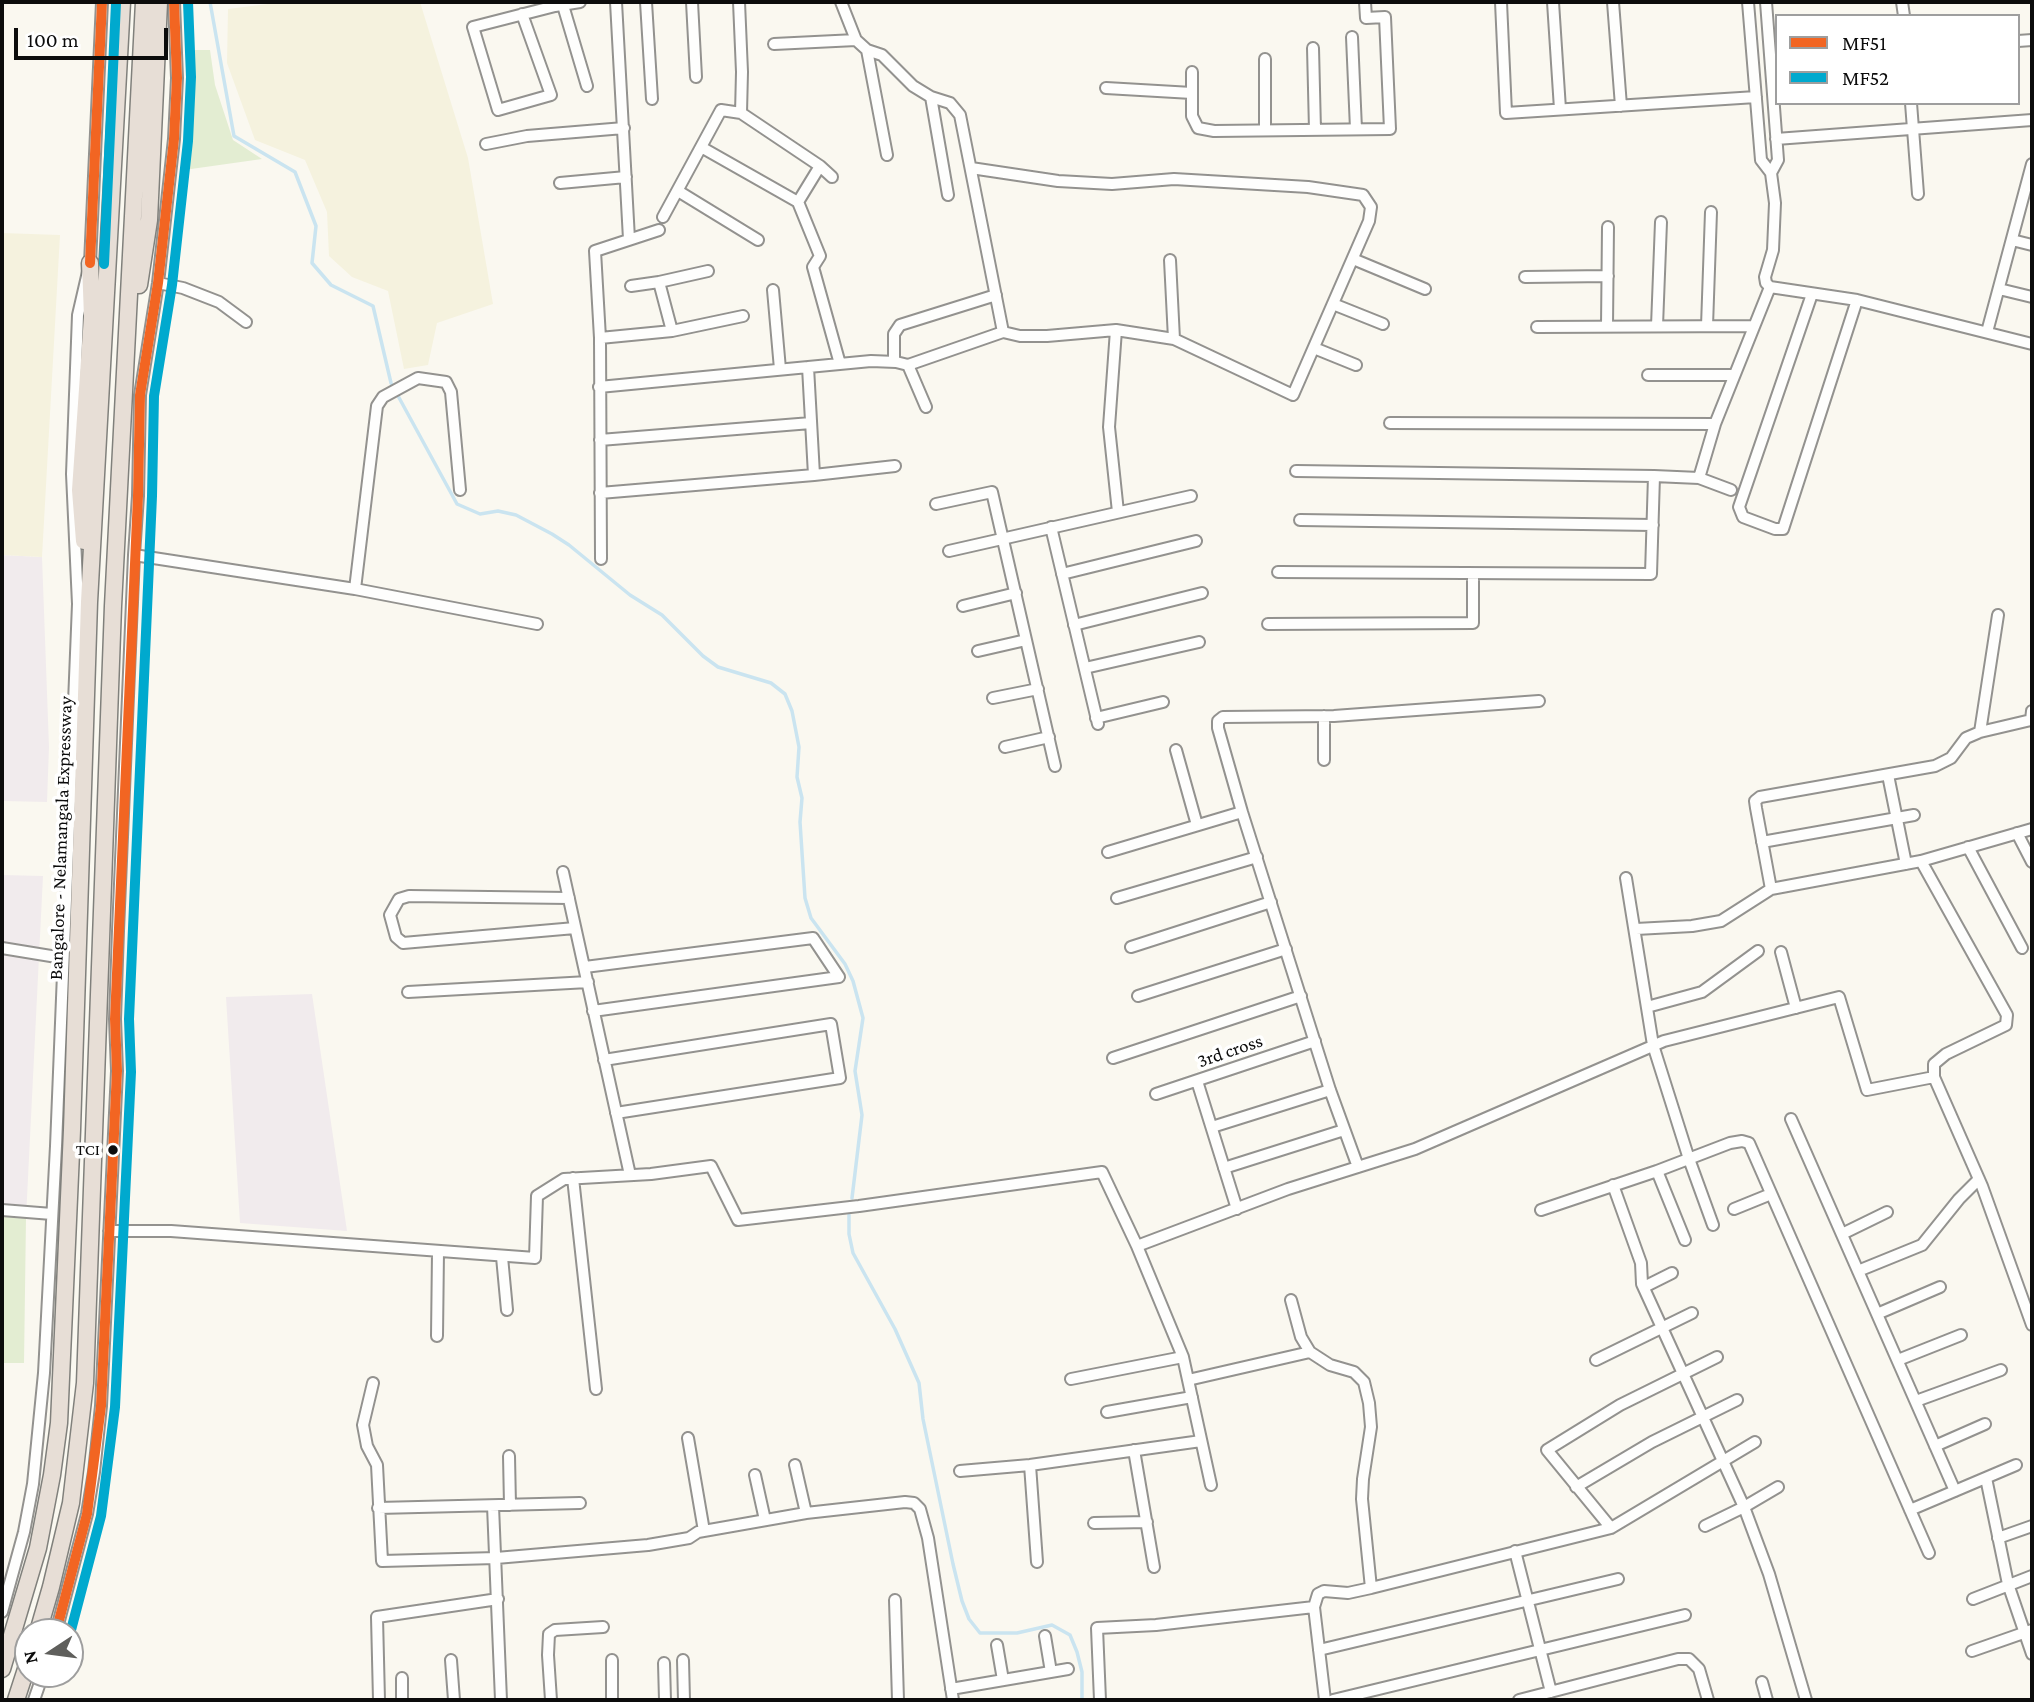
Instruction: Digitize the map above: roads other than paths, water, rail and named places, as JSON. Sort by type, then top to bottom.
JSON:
[{"type":"highway","name":"Bangalore - Nelamangala Expressway","points":[[2,1669],[41,1535],[52,1475],[62,1377],[89,603],[122,2]]},
{"type":"highway","points":[[41,1618],[71,1503],[85,1383],[114,606],[144,2]]},
{"type":"highway","points":[[129,329],[149,220],[159,2]]},
{"type":"highway","points":[[89,603],[80,490],[92,317],[90,263]]},
{"type":"street","points":[[2,1612],[24,1532],[33,1484],[44,1373],[78,604],[72,474],[78,315],[90,263],[102,2]]},
{"type":"street","points":[[60,1618],[87,1514],[94,1472],[103,1360],[117,1071],[115,1019],[140,395],[158,283],[174,139],[177,79],[174,2]]},
{"type":"street","points":[[522,14],[551,95],[498,110],[473,27],[563,3],[580,2]]},
{"type":"street","points":[[615,2],[629,239]]},
{"type":"street","points":[[646,2],[652,99]]},
{"type":"street","points":[[692,2],[696,77]]},
{"type":"street","points":[[739,2],[741,113]]},
{"type":"street","points":[[841,2],[856,40],[867,50],[882,55],[913,86],[931,97],[950,103],[961,115],[1003,332]]},
{"type":"street","points":[[1192,72],[1192,116],[1198,128],[1214,131],[1390,129],[1385,17],[1366,18],[1366,2]]},
{"type":"street","points":[[1501,2],[1506,113],[1756,97]]},
{"type":"street","points":[[1553,2],[1560,109]]},
{"type":"street","points":[[1613,2],[1621,106]]},
{"type":"street","points":[[1748,2],[1761,160],[1771,173],[1775,203],[1773,250],[1765,277],[1766,283],[1770,287],[1857,300],[2032,344]]},
{"type":"street","points":[[1766,2],[1778,160],[1771,173]]},
{"type":"street","points":[[563,3],[586,86]]},
{"type":"street","points":[[1352,37],[1356,129]]},
{"type":"street","points":[[774,44],[856,40]]},
{"type":"street","points":[[1313,48],[1315,130]]},
{"type":"street","points":[[867,50],[887,155]]},
{"type":"street","points":[[1265,59],[1265,130]]},
{"type":"street","points":[[1106,88],[1192,93]]},
{"type":"street","points":[[931,97],[948,195]]},
{"type":"street","points":[[1911,105],[1918,194]]},
{"type":"street","points":[[663,217],[721,110],[741,113],[832,177]]},
{"type":"street","points":[[1776,139],[2032,120]]},
{"type":"street","points":[[486,144],[527,136],[624,128]]},
{"type":"street","points":[[701,147],[798,202],[820,256],[813,267],[840,364]]},
{"type":"street","points":[[1987,332],[2012,240],[2028,195],[2032,164]]},
{"type":"street","points":[[798,202],[820,166]]},
{"type":"street","points":[[599,387],[840,364],[894,362],[908,365],[1003,332],[1020,336],[1047,336],[1116,330],[1174,339],[1293,395],[1369,221],[1371,206],[1363,195],[1308,187],[1174,179],[1112,184],[1085,183],[971,169]]},
{"type":"street","points":[[560,183],[626,177]]},
{"type":"street","points":[[678,191],[758,240]]},
{"type":"street","points":[[1707,326],[1711,212]]},
{"type":"street","points":[[1657,326],[1661,222]]},
{"type":"street","points":[[1607,326],[1608,227]]},
{"type":"street","points":[[601,559],[600,338],[595,251],[659,230]]},
{"type":"street","points":[[2012,240],[2032,245]]},
{"type":"street","points":[[1353,259],[1425,289]]},
{"type":"street","points":[[1170,260],[1174,339]]},
{"type":"street","points":[[631,286],[708,271]]},
{"type":"street","points":[[1525,277],[1608,276]]},
{"type":"street","points":[[659,282],[672,331]]},
{"type":"street","points":[[158,283],[183,288],[219,302],[246,322]]},
{"type":"street","points":[[1699,478],[1714,424],[1770,287]]},
{"type":"street","points":[[1999,289],[2032,297]]},
{"type":"street","points":[[773,290],[780,369]]},
{"type":"street","points":[[1812,294],[1739,507],[1743,517],[1780,530],[1784,527],[1857,300]]},
{"type":"street","points":[[894,362],[894,334],[900,325],[996,295]]},
{"type":"street","points":[[1333,304],[1383,324]]},
{"type":"street","points":[[600,338],[672,331],[743,316]]},
{"type":"street","points":[[1537,327],[1754,326]]},
{"type":"street","points":[[1116,330],[1109,427],[1118,512]]},
{"type":"street","points":[[1314,348],[1356,365]]},
{"type":"street","points":[[908,365],[926,407]]},
{"type":"street","points":[[808,367],[814,475]]},
{"type":"street","points":[[1648,375],[1734,375]]},
{"type":"street","points":[[355,589],[377,406],[383,397],[418,378],[446,382],[451,392],[460,490]]},
{"type":"street","points":[[1390,422],[1714,424]]},
{"type":"street","points":[[600,440],[811,423]]},
{"type":"street","points":[[600,493],[895,466]]},
{"type":"street","points":[[1296,471],[1654,476],[1699,478],[1731,490]]},
{"type":"street","points":[[1278,572],[1651,574],[1654,476]]},
{"type":"street","points":[[936,504],[992,492],[1055,766]]},
{"type":"street","points":[[949,551],[1191,496]]},
{"type":"street","points":[[1300,520],[1653,525]]},
{"type":"street","points":[[1051,527],[1097,721],[1164,702]]},
{"type":"street","points":[[1062,574],[1196,541]]},
{"type":"street","points":[[134,555],[355,589],[537,624]]},
{"type":"street","points":[[1268,624],[1473,623],[1473,574]]},
{"type":"street","points":[[963,606],[1016,593]]},
{"type":"street","points":[[1074,625],[1202,593]]},
{"type":"street","points":[[1980,732],[1998,615]]},
{"type":"street","points":[[978,651],[1026,640]]},
{"type":"street","points":[[1085,668],[1199,642]]},
{"type":"street","points":[[993,698],[1038,689]]},
{"type":"street","points":[[1358,1167],[1330,1090],[1242,812],[1218,720],[1223,717],[1324,716],[1539,701]]},
{"type":"street","points":[[1772,888],[1755,802],[1760,797],[1935,766],[1951,758],[1966,738],[2031,720],[2032,711]]},
{"type":"street","points":[[1324,716],[1324,760]]},
{"type":"street","points":[[1005,747],[1049,737]]},
{"type":"street","points":[[1176,750],[1197,825]]},
{"type":"street","points":[[1888,775],[1906,864]]},
{"type":"street","points":[[1108,852],[1242,812]]},
{"type":"street","points":[[1762,842],[1914,815]]},
{"type":"street","points":[[1636,929],[1692,926],[1721,921],[1772,888],[1921,861],[2032,829]]},
{"type":"street","points":[[2017,833],[2032,862]]},
{"type":"street","points":[[1968,847],[2022,948]]},
{"type":"street","points":[[1117,898],[1257,857]]},
{"type":"street","points":[[1921,861],[2007,1015],[2006,1025],[1946,1054],[1934,1064],[1934,1077],[1979,1179],[2032,1325]]},
{"type":"street","points":[[563,872],[629,1175]]},
{"type":"street","points":[[1626,878],[1653,1045],[1713,1225]]},
{"type":"street","points":[[569,898],[409,896],[399,899],[393,906],[391,925],[396,937],[403,943],[575,928]]},
{"type":"street","points":[[1131,947],[1272,902]]},
{"type":"street","points":[[585,967],[813,938],[839,977],[593,1011]]},
{"type":"street","points":[[2,948],[62,958]]},
{"type":"street","points":[[1138,996],[1286,949]]},
{"type":"street","points":[[1647,1007],[1702,992],[1758,951]]},
{"type":"street","points":[[1781,952],[1796,1008]]},
{"type":"street","points":[[408,992],[588,982]]},
{"type":"street","points":[[1113,1059],[1301,996]]},
{"type":"street","points":[[1138,1246],[1288,1189],[1415,1149],[1653,1045],[1839,997],[1867,1090],[1934,1077]]},
{"type":"street","points":[[604,1060],[831,1024],[840,1078],[616,1113]]},
{"type":"street","name":"3rd cross","points":[[1156,1094],[1315,1041]]},
{"type":"street","points":[[1197,1081],[1237,1209]]},
{"type":"street","points":[[1212,1127],[1330,1090]]},
{"type":"street","points":[[1791,1119],[1955,1491]]},
{"type":"street","points":[[1224,1167],[1344,1130]]},
{"type":"street","points":[[1541,1210],[1730,1143],[1749,1143],[1929,1553]]},
{"type":"street","points":[[109,1231],[171,1231],[535,1258],[537,1196],[564,1179],[711,1166],[738,1220],[1102,1172],[1138,1246],[1183,1357],[1211,1485]]},
{"type":"street","points":[[1657,1171],[1685,1240]]},
{"type":"street","points":[[573,1178],[596,1389]]},
{"type":"street","points":[[1858,1271],[1922,1245],[1979,1179]]},
{"type":"street","points":[[1613,1185],[1641,1263],[1640,1274],[1644,1287],[1744,1507],[1769,1574],[1805,1700]]},
{"type":"street","points":[[1734,1209],[1771,1194]]},
{"type":"street","points":[[2,1210],[52,1214]]},
{"type":"street","points":[[1842,1234],[1887,1212]]},
{"type":"street","points":[[437,1336],[438,1252]]},
{"type":"street","points":[[502,1257],[507,1310]]},
{"type":"street","points":[[1644,1287],[1672,1273]]},
{"type":"street","points":[[1877,1314],[1941,1287]]},
{"type":"street","points":[[1291,1300],[1301,1337],[1310,1352],[1330,1365],[1353,1372],[1364,1382],[1371,1427],[1362,1499],[1371,1588]]},
{"type":"street","points":[[1596,1360],[1692,1313]]},
{"type":"street","points":[[1898,1360],[1961,1335]]},
{"type":"street","points":[[1188,1380],[1310,1352]]},
{"type":"street","points":[[1071,1379],[1183,1357]]},
{"type":"street","points":[[1611,1528],[1547,1450],[1620,1405],[1717,1357]]},
{"type":"street","points":[[1916,1401],[2001,1370]]},
{"type":"street","points":[[373,1383],[363,1426],[367,1446],[377,1465],[382,1561],[496,1558],[648,1545],[689,1538],[704,1531],[806,1513],[914,1503],[920,1509],[928,1538],[952,1695],[1003,1680],[1068,1670]]},
{"type":"street","points":[[1107,1412],[1192,1397]]},
{"type":"street","points":[[1576,1486],[1653,1442],[1737,1399]]},
{"type":"street","points":[[1935,1446],[1986,1424]]},
{"type":"street","points":[[688,1438],[704,1531]]},
{"type":"street","points":[[960,1471],[1030,1465],[1201,1441]]},
{"type":"street","points":[[1325,1700],[1314,1606],[1318,1594],[1324,1591],[1348,1593],[1371,1588],[1611,1528],[1755,1442]]},
{"type":"street","points":[[1134,1450],[1154,1567]]},
{"type":"street","points":[[509,1455],[510,1505]]},
{"type":"street","points":[[795,1465],[806,1513]]},
{"type":"street","points":[[1030,1465],[1037,1562]]},
{"type":"street","points":[[1910,1510],[2017,1465]]},
{"type":"street","points":[[755,1475],[765,1520]]},
{"type":"street","points":[[1986,1478],[2008,1584],[2029,1631],[2032,1654]]},
{"type":"street","points":[[1705,1525],[1744,1507],[1778,1486]]},
{"type":"street","points":[[378,1508],[580,1503]]},
{"type":"street","points":[[493,1506],[501,1700]]},
{"type":"street","points":[[1094,1523],[1147,1522]]},
{"type":"street","points":[[1998,1538],[2032,1526]]},
{"type":"street","points":[[1515,1551],[1551,1692]]},
{"type":"street","points":[[1973,1599],[2032,1576]]},
{"type":"street","points":[[1319,1650],[1618,1579]]},
{"type":"street","points":[[379,1700],[377,1616],[498,1599]]},
{"type":"street","points":[[895,1600],[898,1700]]},
{"type":"street","points":[[1100,1700],[1097,1628],[1156,1625],[1314,1606]]},
{"type":"street","points":[[1333,1700],[1685,1615]]},
{"type":"street","points":[[551,1700],[549,1634],[555,1630],[603,1627]]},
{"type":"street","points":[[1972,1651],[2029,1631]]},
{"type":"street","points":[[1045,1636],[1051,1672]]},
{"type":"street","points":[[997,1645],[1003,1680]]},
{"type":"street","points":[[1519,1700],[1678,1659],[1689,1659],[1699,1669],[1708,1700]]},
{"type":"street","points":[[451,1660],[454,1700]]},
{"type":"street","points":[[612,1660],[612,1700]]},
{"type":"street","points":[[683,1660],[684,1700]]},
{"type":"street","points":[[664,1662],[665,1700]]},
{"type":"street","points":[[402,1678],[402,1700]]},
{"type":"street","points":[[1762,1682],[1767,1700]]},
{"type":"waterway","points":[[210,2],[234,136],[295,172],[316,226],[312,263],[331,285],[373,306],[391,383],[457,504],[480,514],[498,511],[516,515],[552,534],[630,595],[662,615],[703,656],[718,667],[771,683],[785,694],[792,711],[799,747],[797,777],[802,798],[800,822],[805,898],[811,918],[845,964],[853,981],[863,1018],[855,1071],[862,1115],[852,1198]]},
{"type":"waterway","points":[[849,1215],[853,1253],[895,1329],[919,1383],[923,1419],[953,1564],[969,1619],[980,1633],[1017,1633],[1052,1625],[1070,1635],[1082,1672],[1082,1700]]},
{"type":"place","name":"TCI","points":[[113,1150]]}]
